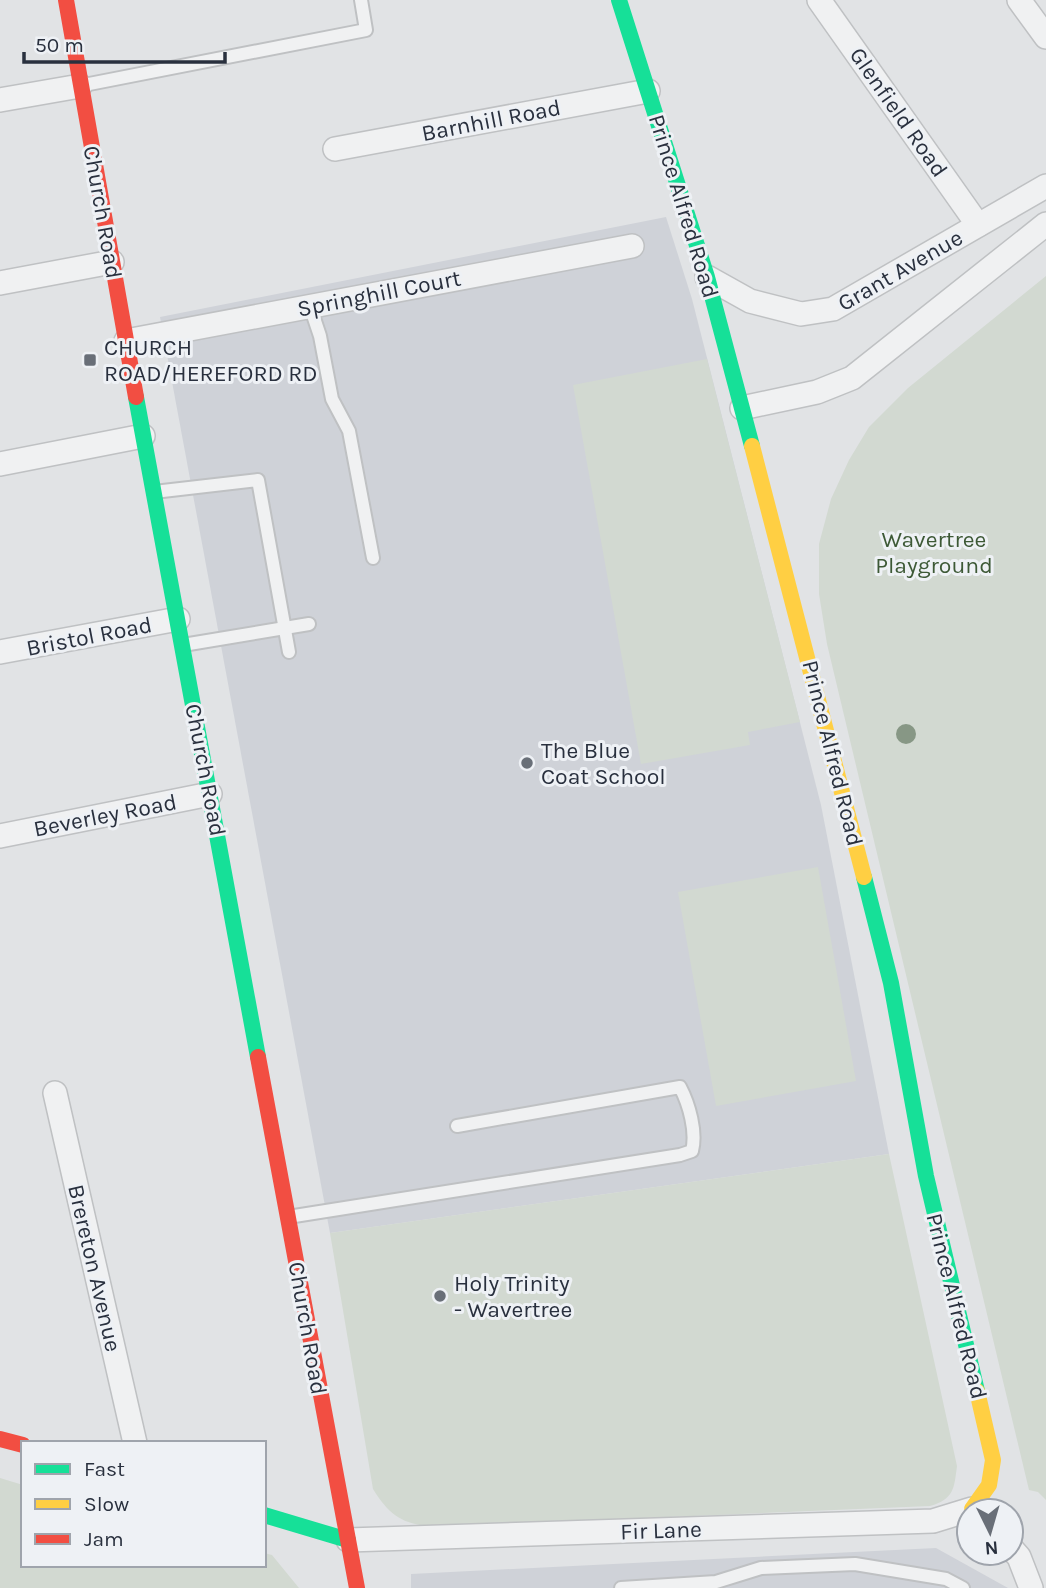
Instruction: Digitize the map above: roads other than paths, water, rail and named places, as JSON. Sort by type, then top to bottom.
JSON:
[{"type":"street","name":"Church Road","points":[[66,0],[143,436],[358,1588]]},
{"type":"street","name":"Prince Alfred Road","points":[[619,0],[707,277],[825,719],[891,983],[926,1176],[993,1460],[989,1485],[982,1497]]},
{"type":"street","name":"Glenfield Road","points":[[819,0],[978,225]]},
{"type":"street","points":[[1019,0],[1046,37]]},
{"type":"street","points":[[0,100],[80,86]]},
{"type":"street","name":"Barnhill Road","points":[[335,149],[648,90]]},
{"type":"street","name":"Grant Avenue","points":[[707,277],[750,301],[801,314],[833,309],[1046,186]]},
{"type":"street","name":"Grant Avenue","points":[[742,408],[817,392],[852,378],[1046,224]]},
{"type":"street","name":"Springhill Court","points":[[126,341],[632,246]]},
{"type":"street","points":[[0,283],[112,262]]},
{"type":"street","points":[[0,464],[143,436]]},
{"type":"street","name":"Bristol Road","points":[[0,652],[178,619]]},
{"type":"street","name":"Beverley Road","points":[[0,836],[210,794]]},
{"type":"street","name":"Brereton Avenue","points":[[55,1093],[135,1441]]},
{"type":"street","points":[[0,1439],[21,1444]]},
{"type":"street","name":"Fir Lane","points":[[348,1540],[933,1521],[955,1515]]},
{"type":"street","points":[[266,1516],[348,1540]]},
{"type":"street","points":[[1023,1567],[1031,1588]]},
{"type":"lane","points":[[80,86],[366,30],[360,0]]},
{"type":"lane","points":[[310,306],[320,336],[332,399],[349,430],[373,558]]},
{"type":"lane","points":[[154,492],[258,480],[289,652]]},
{"type":"lane","points":[[183,645],[309,624]]},
{"type":"lane","points":[[289,1217],[680,1155],[692,1151],[695,1140],[686,1097],[680,1087],[457,1126]]},
{"type":"lane","points":[[621,1588],[716,1582],[761,1568],[855,1564],[946,1579],[963,1588]]},
{"type":"place","name":"CHURCH ROAD/HEREFORD RD","points":[[90,360]]},
{"type":"place","name":"The Blue Coat School","points":[[527,763]]},
{"type":"place","name":"Holy Trinity - Wavertree","points":[[440,1296]]},
{"type":"park label","name":"Wavertree Playground","points":[[934,552]]}]
